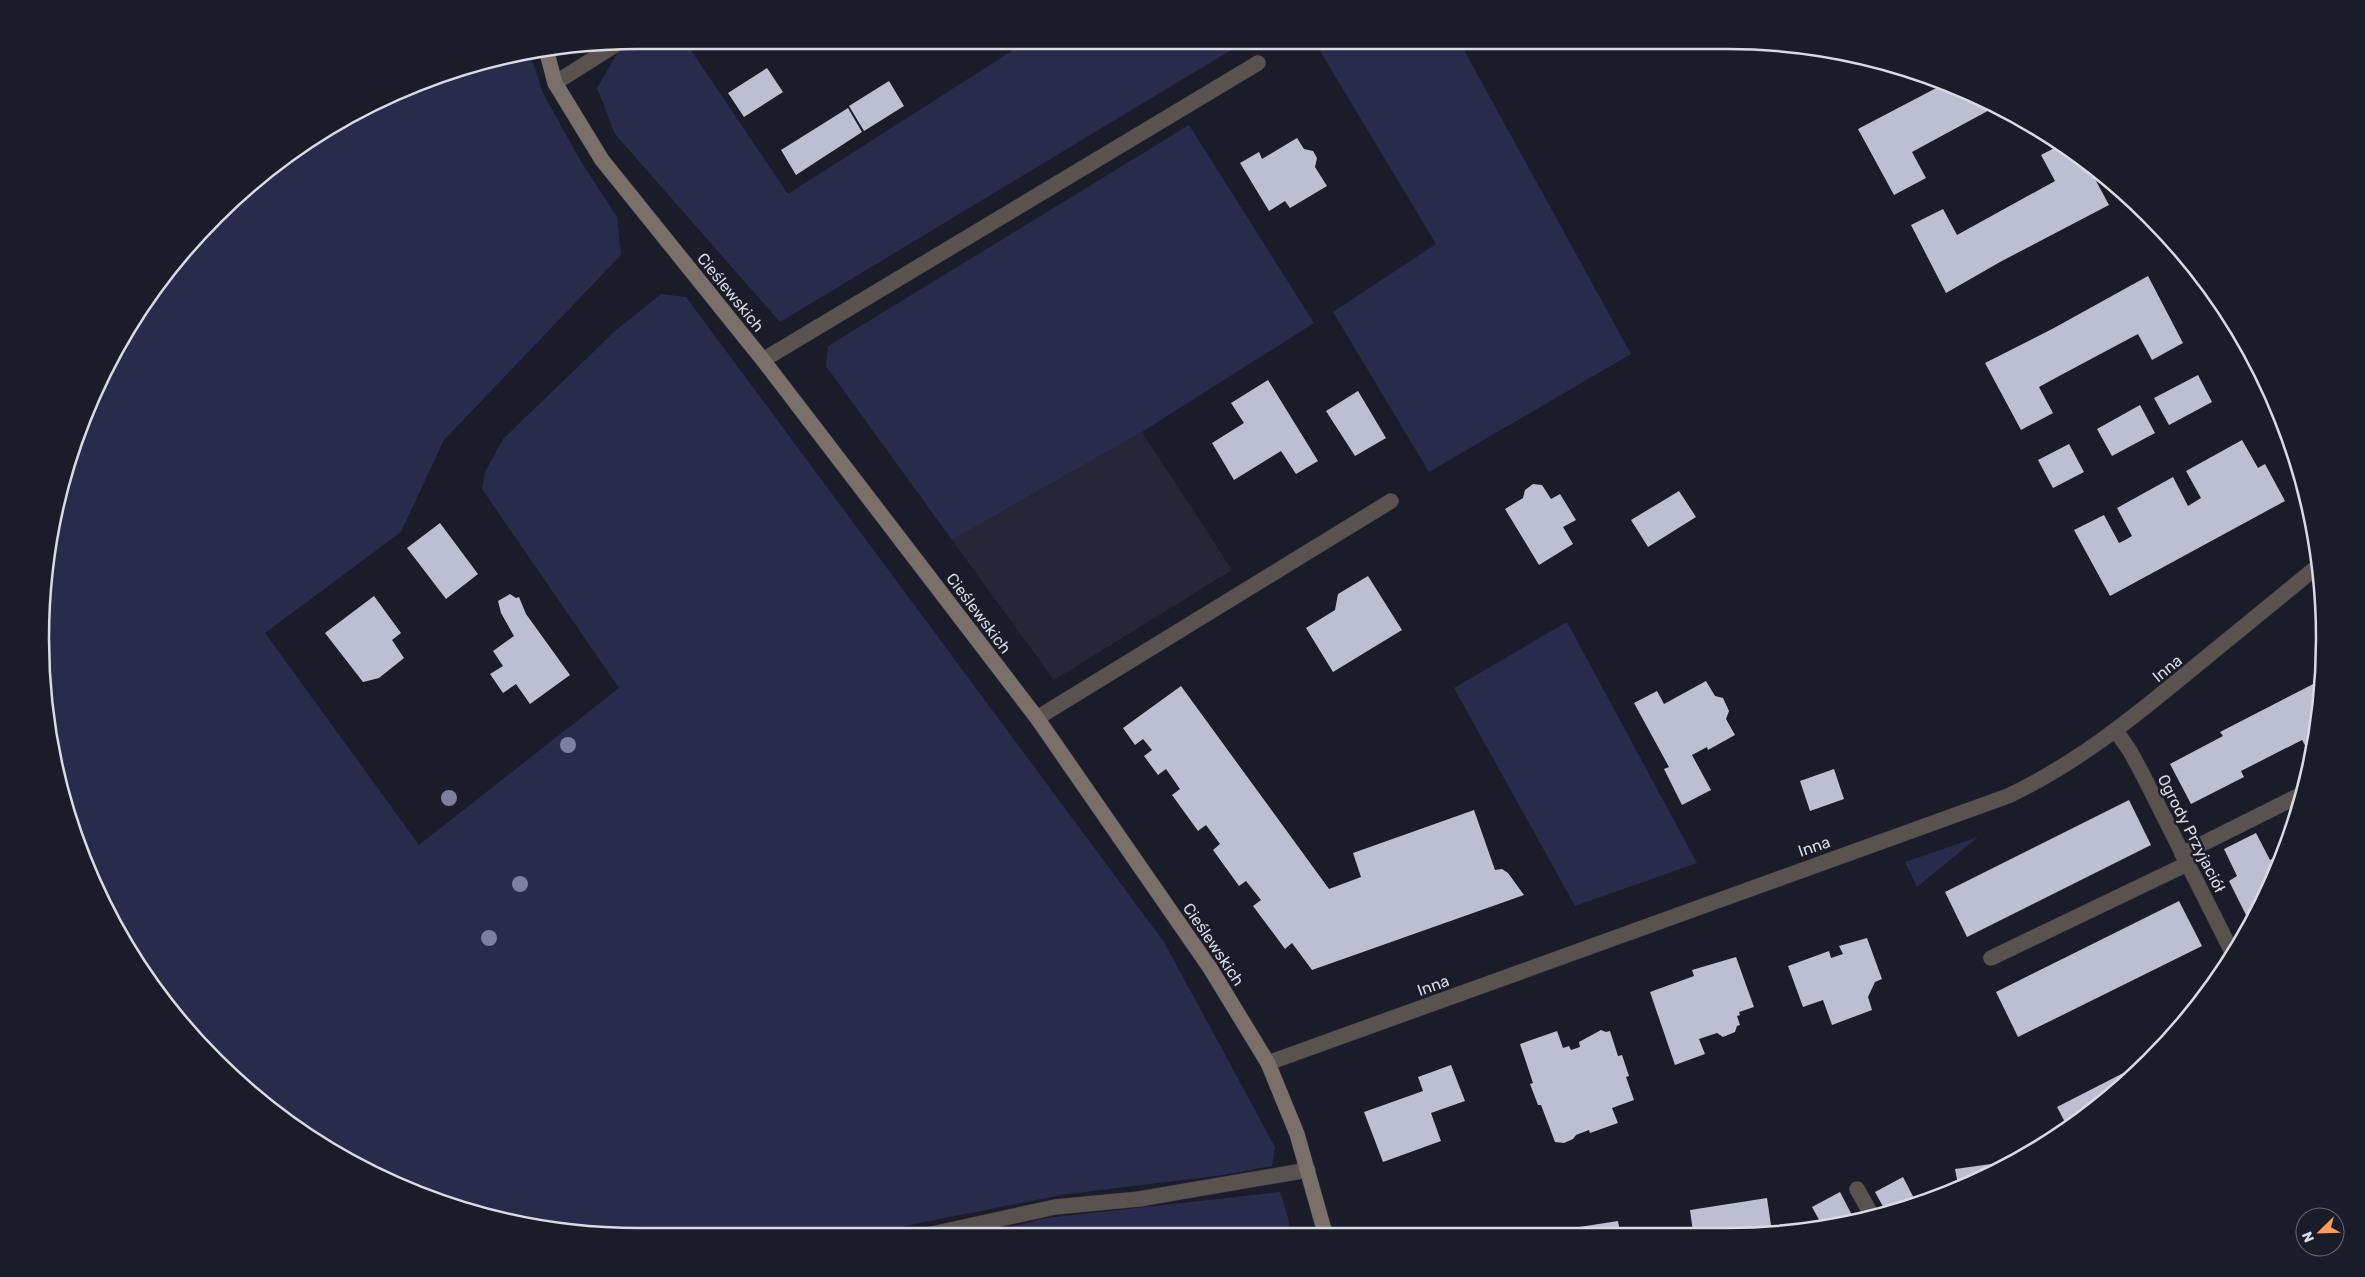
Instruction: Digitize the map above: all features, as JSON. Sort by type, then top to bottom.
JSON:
[{"type":"street","points":[[554,83],[607,50]]},
{"type":"street","name":"Cieślewskich","points":[[548,56],[554,83],[602,160],[763,360],[1037,718],[1210,968],[1268,1063],[1291,1117],[1324,1228]]},
{"type":"street","points":[[763,360],[1258,63]]},
{"type":"street","points":[[1037,718],[1391,501]]},
{"type":"street","name":"Inna","points":[[1268,1063],[2008,796],[2050,774],[2116,731],[2312,571]]},
{"type":"street","name":"Ogrody Przyjaciół","points":[[2116,731],[2130,751],[2229,946]]},
{"type":"street","points":[[1991,958],[2185,859],[2294,799]]},
{"type":"street","points":[[959,1228],[1055,1207],[1139,1199],[1308,1170]]},
{"type":"street","points":[[1857,1188],[1869,1210]]},
{"type":"shaded area","points":[[623,49],[690,49],[788,194],[1015,49],[1233,49],[780,322],[615,134],[597,88],[618,52]]},
{"type":"shaded area","points":[[1319,49],[1463,49],[1631,354],[1429,472],[1333,312],[1436,244]]},
{"type":"shaded area","points":[[532,59],[543,93],[580,160],[617,217],[621,255],[444,440],[401,532],[265,633],[419,845],[619,688],[482,489],[485,472],[503,439],[615,331],[661,294],[686,297],[1164,942],[1275,1147],[1272,1166],[1223,1175],[1061,1195],[895,1228],[600,1227],[523,1217],[449,1197],[413,1183],[344,1149],[311,1129],[279,1106],[221,1056],[171,998],[148,966],[110,899],[80,828],[69,791],[60,754],[50,677],[50,600],[54,562],[60,523],[80,449],[110,378],[128,344],[148,311],[195,250],[221,221],[279,171],[311,148],[344,128],[413,94],[449,80]]},
{"type":"shaded area","points":[[1189,125],[1314,323],[1142,432],[952,540],[826,366],[828,346]]},
{"type":"shaded area","points":[[1142,432],[1232,570],[1054,680],[952,540]]},
{"type":"shaded area","points":[[1567,622],[1697,863],[1575,906],[1454,688]]},
{"type":"shaded area","points":[[1978,837],[1917,887],[1905,862]]},
{"type":"shaded area","points":[[1280,1192],[1290,1228],[1006,1228],[1046,1218]]},
{"type":"building","points":[[767,68],[783,92],[744,117],[728,93]]},
{"type":"building","points":[[889,81],[904,106],[864,131],[849,106]]},
{"type":"building","points":[[1936,88],[1988,111],[1912,152],[1926,178],[1894,195],[1858,129]]},
{"type":"building","points":[[848,108],[862,132],[796,175],[781,150]]},
{"type":"building","points":[[1297,138],[1304,149],[1313,151],[1317,158],[1315,167],[1327,186],[1290,208],[1285,201],[1269,211],[1240,163],[1259,152],[1262,159]]},
{"type":"building","points":[[2054,148],[2086,171],[2095,178],[2109,205],[2000,262],[1946,293],[1911,225],[1943,209],[1957,235],[2055,181],[2041,155]]},
{"type":"building","points":[[2148,276],[2183,343],[2152,360],[2138,334],[2061,375],[2039,387],[2053,413],[2021,430],[1985,363],[2054,328]]},
{"type":"building","points":[[2198,375],[2212,402],[2169,425],[2154,398]]},
{"type":"building","points":[[1268,380],[1318,461],[1296,474],[1281,451],[1234,480],[1212,443],[1244,423],[1231,403]]},
{"type":"building","points":[[1358,391],[1386,438],[1355,456],[1326,411]]},
{"type":"building","points":[[2140,405],[2155,433],[2112,456],[2097,429]]},
{"type":"building","points":[[2242,440],[2258,468],[2265,464],[2285,501],[2110,596],[2074,530],[2104,515],[2119,543],[2125,540],[2132,536],[2117,508],[2173,477],[2188,506],[2201,498],[2186,471]]},
{"type":"building","points":[[2069,444],[2084,472],[2053,488],[2038,460]]},
{"type":"building","points":[[1533,484],[1542,485],[1551,499],[1560,494],[1576,520],[1563,527],[1573,544],[1539,565],[1505,509],[1523,498],[1525,490]]},
{"type":"building","points":[[1679,491],[1696,517],[1648,547],[1631,520]]},
{"type":"building","points":[[440,523],[478,574],[446,599],[407,548]]},
{"type":"building","points":[[1368,576],[1402,630],[1333,672],[1306,628],[1335,610],[1338,594]]},
{"type":"building","points":[[510,594],[516,598],[519,597],[526,614],[570,675],[530,704],[516,684],[503,693],[490,674],[503,666],[493,651],[514,636],[501,613],[498,601]]},
{"type":"building","points":[[374,596],[401,633],[392,640],[404,658],[379,678],[363,682],[325,633]]},
{"type":"building","points":[[1706,681],[1715,696],[1723,698],[1729,711],[1726,719],[1735,735],[1708,750],[1707,747],[1692,755],[1711,790],[1682,805],[1664,769],[1669,767],[1634,703],[1657,691],[1664,704]]},
{"type":"building","points":[[2314,683],[2306,747],[2302,740],[2241,771],[2244,777],[2191,804],[2170,764],[2223,736],[2220,732]]},
{"type":"building","points":[[1181,686],[1329,889],[1361,877],[1353,853],[1474,810],[1495,870],[1502,869],[1508,873],[1524,895],[1312,970],[1292,943],[1285,949],[1253,906],[1261,900],[1246,881],[1239,886],[1213,850],[1220,844],[1206,825],[1198,831],[1172,795],[1180,789],[1166,769],[1158,775],[1144,756],[1152,750],[1143,739],[1135,745],[1123,728]]},
{"type":"building","points":[[1834,769],[1844,799],[1810,811],[1800,781]]},
{"type":"building","points":[[2129,800],[2151,845],[1967,937],[1945,892]]},
{"type":"building","points":[[2256,833],[2270,860],[2273,858],[2246,916],[2229,881],[2237,876],[2224,849]]},
{"type":"building","points":[[2179,901],[2202,946],[2018,1037],[1996,992]]},
{"type":"building","points":[[1867,938],[1882,979],[1875,982],[1868,997],[1872,1010],[1832,1025],[1823,1000],[1803,1007],[1788,966],[1829,951],[1831,958],[1843,954],[1839,946]]},
{"type":"building","points":[[1736,957],[1754,1007],[1739,1012],[1740,1015],[1737,1016],[1740,1025],[1737,1026],[1735,1032],[1723,1037],[1717,1033],[1699,1039],[1705,1054],[1675,1065],[1650,992],[1694,976],[1692,970]]},
{"type":"building","points":[[1601,1030],[1610,1031],[1618,1056],[1622,1055],[1629,1076],[1626,1077],[1634,1100],[1612,1108],[1618,1123],[1590,1133],[1589,1130],[1576,1135],[1573,1139],[1564,1143],[1555,1142],[1541,1105],[1538,1105],[1530,1084],[1533,1083],[1520,1044],[1557,1031],[1563,1048],[1569,1046],[1571,1050],[1580,1047],[1579,1042]]},
{"type":"building","points":[[1451,1065],[1465,1101],[1431,1113],[1441,1141],[1383,1162],[1364,1112],[1423,1091],[1418,1077]]},
{"type":"building","points":[[2127,1071],[2065,1121],[2057,1107]]},
{"type":"building","points":[[1993,1164],[1957,1181],[1955,1169]]},
{"type":"building","points":[[1903,1177],[1914,1198],[1883,1207],[1875,1192]]},
{"type":"building","points":[[1840,1192],[1852,1215],[1819,1220],[1812,1207]]},
{"type":"building","points":[[1767,1198],[1771,1226],[1692,1228],[1690,1210]]},
{"type":"building","points":[[1618,1221],[1619,1228],[1573,1228]]}]
